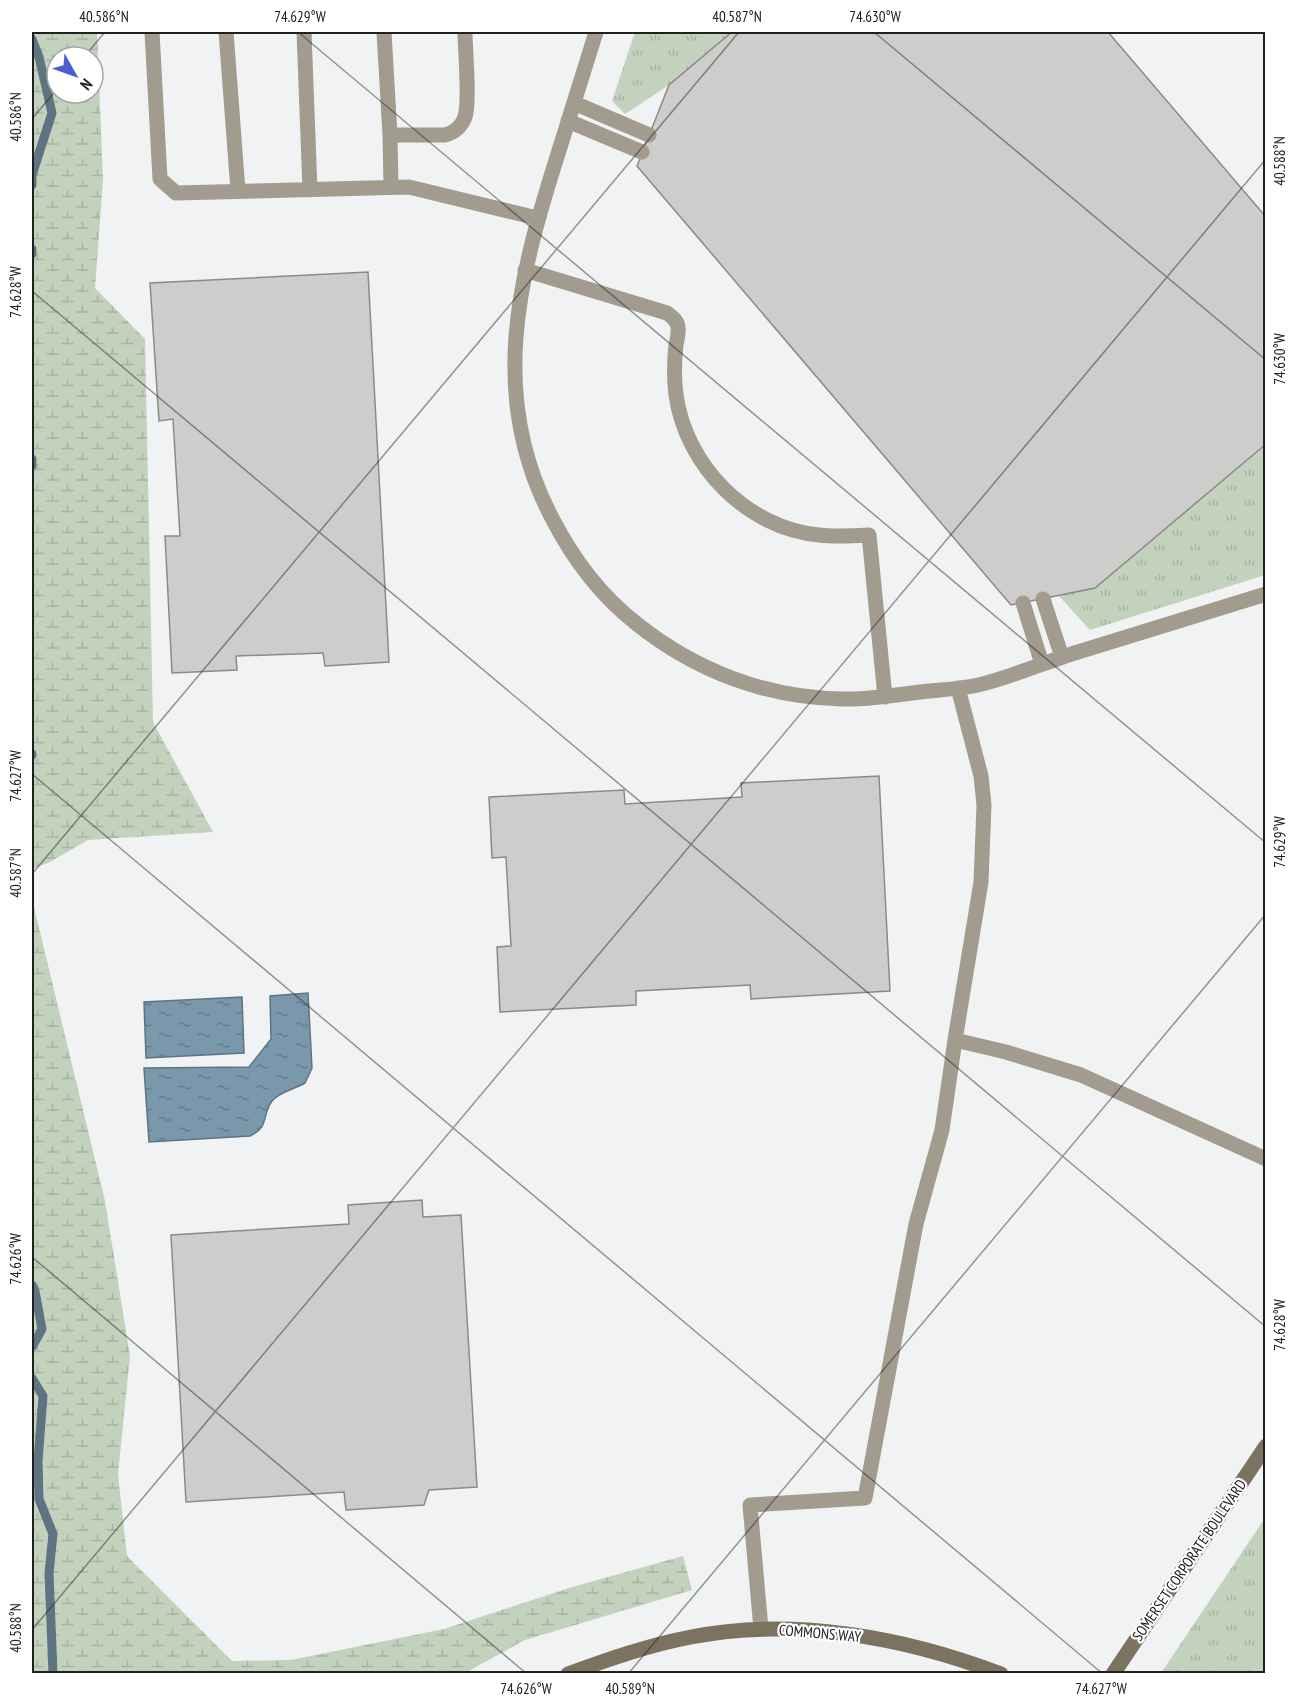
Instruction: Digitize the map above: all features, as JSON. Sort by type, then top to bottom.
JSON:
[{"type":"street","name":"SOMERSET CORPORATE BOULEVARD","points":[[1113,1674],[1266,1446]]},
{"type":"street","name":"COMMONS WAY","points":[[568,1674],[632,1651],[692,1637],[761,1629],[803,1629],[872,1638],[941,1653],[1001,1674]]},
{"type":"lane","points":[[152,32],[160,179],[176,193],[409,187],[537,219]]},
{"type":"lane","points":[[226,32],[237,192]]},
{"type":"lane","points":[[304,32],[310,190]]},
{"type":"lane","points":[[384,32],[391,188]]},
{"type":"lane","points":[[390,135],[445,135],[461,125],[467,109],[465,32]]},
{"type":"lane","points":[[596,32],[537,219],[525,270],[513,371],[519,423],[534,480],[543,503],[562,539],[593,581],[622,611],[649,634],[713,672],[763,689],[798,696],[842,699],[980,684],[1266,594]]},
{"type":"lane","points":[[574,103],[649,135]]},
{"type":"lane","points":[[568,121],[642,152]]},
{"type":"lane","points":[[525,270],[617,297],[673,317],[679,329],[674,370],[676,396],[682,421],[705,466],[722,487],[742,505],[766,519],[791,529],[817,535],[844,537],[869,535],[885,696]]},
{"type":"lane","points":[[1043,599],[1062,657]]},
{"type":"lane","points":[[1023,603],[1042,664]]},
{"type":"lane","points":[[761,1629],[750,1505],[865,1498],[916,1224],[942,1130],[981,882],[984,805],[981,776],[958,688]]},
{"type":"lane","points":[[956,1040],[1006,1052],[1081,1076],[1266,1159]]},
{"type":"green space","points":[[32,32],[97,32],[98,45],[45,45],[45,105],[100,105],[103,180],[95,288],[145,339],[153,722],[213,832],[88,840],[48,863],[32,869]]},
{"type":"green space","points":[[635,32],[732,32],[669,85],[625,114],[612,101]]},
{"type":"green space","points":[[1265,444],[1265,575],[1090,630],[1058,595]]},
{"type":"green space","points":[[32,899],[105,1201],[130,1356],[118,1474],[127,1556],[232,1661],[291,1660],[444,1629],[569,1588],[683,1556],[692,1590],[525,1640],[465,1673],[32,1673]]},
{"type":"green space","points":[[1265,1518],[1265,1673],[1161,1673]]},
{"type":"water","points":[[308,993],[312,1068],[305,1083],[272,1101],[263,1125],[256,1133],[250,1136],[149,1142],[144,1068],[249,1067],[271,1039],[270,996]]},
{"type":"water","points":[[242,997],[244,1053],[146,1058],[144,1002]]},
{"type":"building","points":[[732,32],[1108,32],[1266,217],[1266,444],[1095,588],[1011,605],[637,166],[669,85]]},
{"type":"building","points":[[368,272],[389,662],[325,666],[323,653],[236,656],[237,670],[172,673],[165,536],[180,536],[173,419],[159,421],[150,283]]},
{"type":"building","points":[[879,776],[890,991],[751,999],[750,985],[636,991],[636,1005],[500,1012],[497,947],[511,946],[506,857],[492,858],[489,797],[624,790],[625,804],[742,797],[741,783]]},
{"type":"building","points":[[422,1200],[423,1217],[461,1215],[477,1487],[429,1490],[424,1505],[346,1510],[344,1492],[186,1502],[171,1235],[349,1224],[348,1205]]},
{"type":"waterway","points":[[32,39],[39,57],[52,113],[32,175],[32,185]]},
{"type":"waterway","points":[[32,249],[32,254]]},
{"type":"waterway","points":[[32,459],[32,466]]},
{"type":"waterway","points":[[32,1285],[42,1329],[32,1347]]},
{"type":"waterway","points":[[32,1378],[43,1396],[38,1461],[39,1499],[53,1534],[49,1573],[53,1674]]}]
